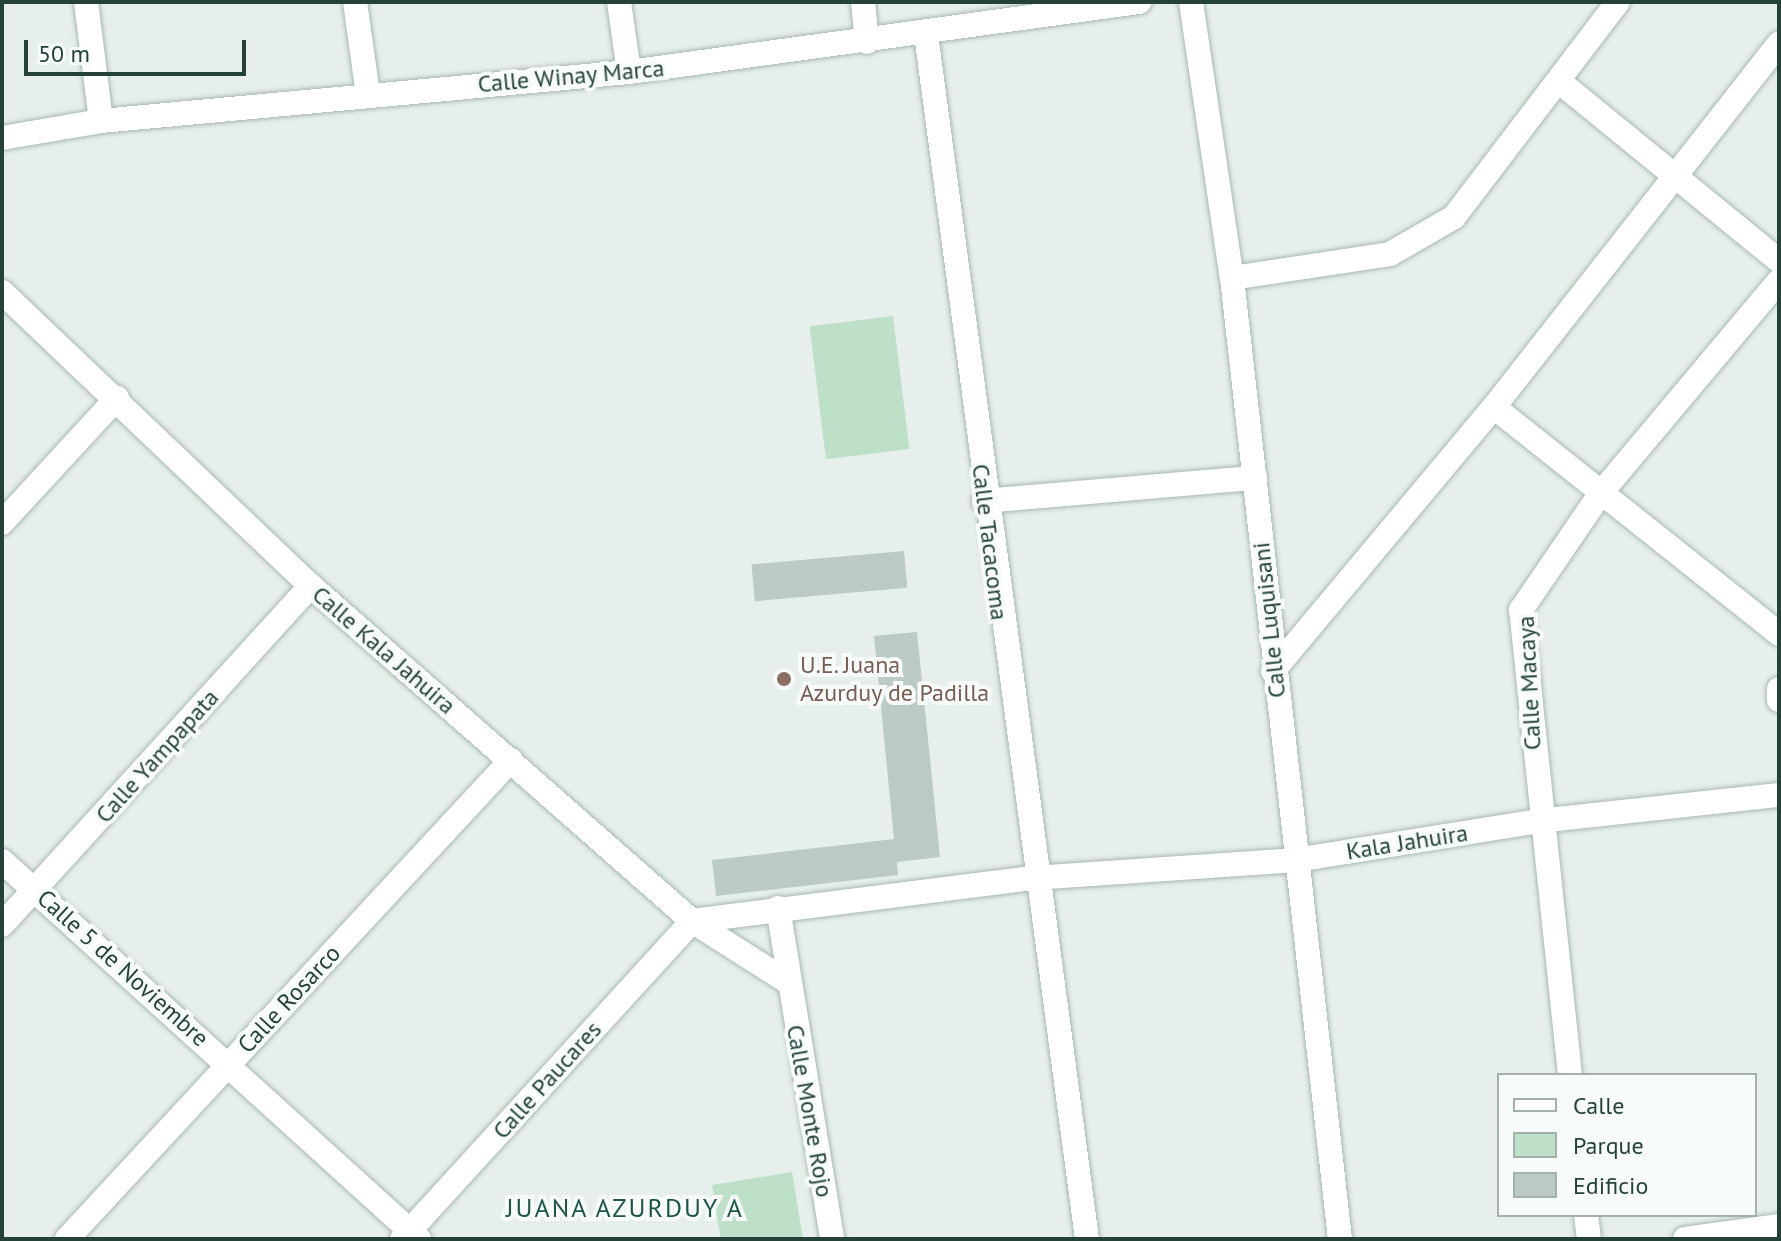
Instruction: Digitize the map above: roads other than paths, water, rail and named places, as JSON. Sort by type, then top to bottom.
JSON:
[{"type":"street","points":[[86,2],[101,121]]},
{"type":"street","points":[[355,2],[368,95]]},
{"type":"street","points":[[619,2],[629,72]]},
{"type":"street","points":[[863,2],[867,42]]},
{"type":"street","name":"Calle Luquisani","points":[[1191,2],[1232,278],[1273,671],[1340,1239]]},
{"type":"street","points":[[1232,278],[1390,254],[1422,239],[1454,217],[1561,83],[1618,2]]},
{"type":"street","name":"Calle Winay Marca","points":[[2,138],[101,121],[629,72],[926,34],[1124,3]]},
{"type":"street","name":"Calle Tacacoma","points":[[926,34],[1034,878],[1087,1239]]},
{"type":"street","points":[[1273,671],[1494,407],[1779,44]]},
{"type":"street","points":[[1561,83],[1779,261]]},
{"type":"street","name":"Calle Macaya","points":[[1570,1073],[1539,821],[1521,610],[1600,494],[1779,281]]},
{"type":"street","name":"Calle Kala Jahuira","points":[[2,292],[117,398],[311,586],[692,921],[788,982]]},
{"type":"street","points":[[2,523],[117,398]]},
{"type":"street","points":[[1494,407],[1779,634]]},
{"type":"street","points":[[984,501],[1255,478]]},
{"type":"street","name":"Calle Yampapata","points":[[2,925],[311,586]]},
{"type":"street","points":[[1779,689],[1779,700]]},
{"type":"street","name":"Calle Rosarco","points":[[67,1239],[511,760]]},
{"type":"street","name":"Kala Jahuira","points":[[692,921],[1034,878],[1296,860],[1539,821],[1779,795]]},
{"type":"street","name":"Calle 5 de Noviembre","points":[[2,861],[230,1063],[410,1236]]},
{"type":"street","name":"Calle Monte Rojo","points":[[778,908],[832,1239]]},
{"type":"street","name":"Calle Paucares","points":[[410,1236],[692,921]]},
{"type":"street","points":[[1586,1217],[1589,1239]]},
{"type":"street","points":[[1685,1239],[1779,1226]]},
{"type":"place","name":"U.E. Juana Azurduy de Padilla","points":[[784,679]]},
{"type":"district","name":"JUANA AZURDUY A","points":[[625,1208]]}]
